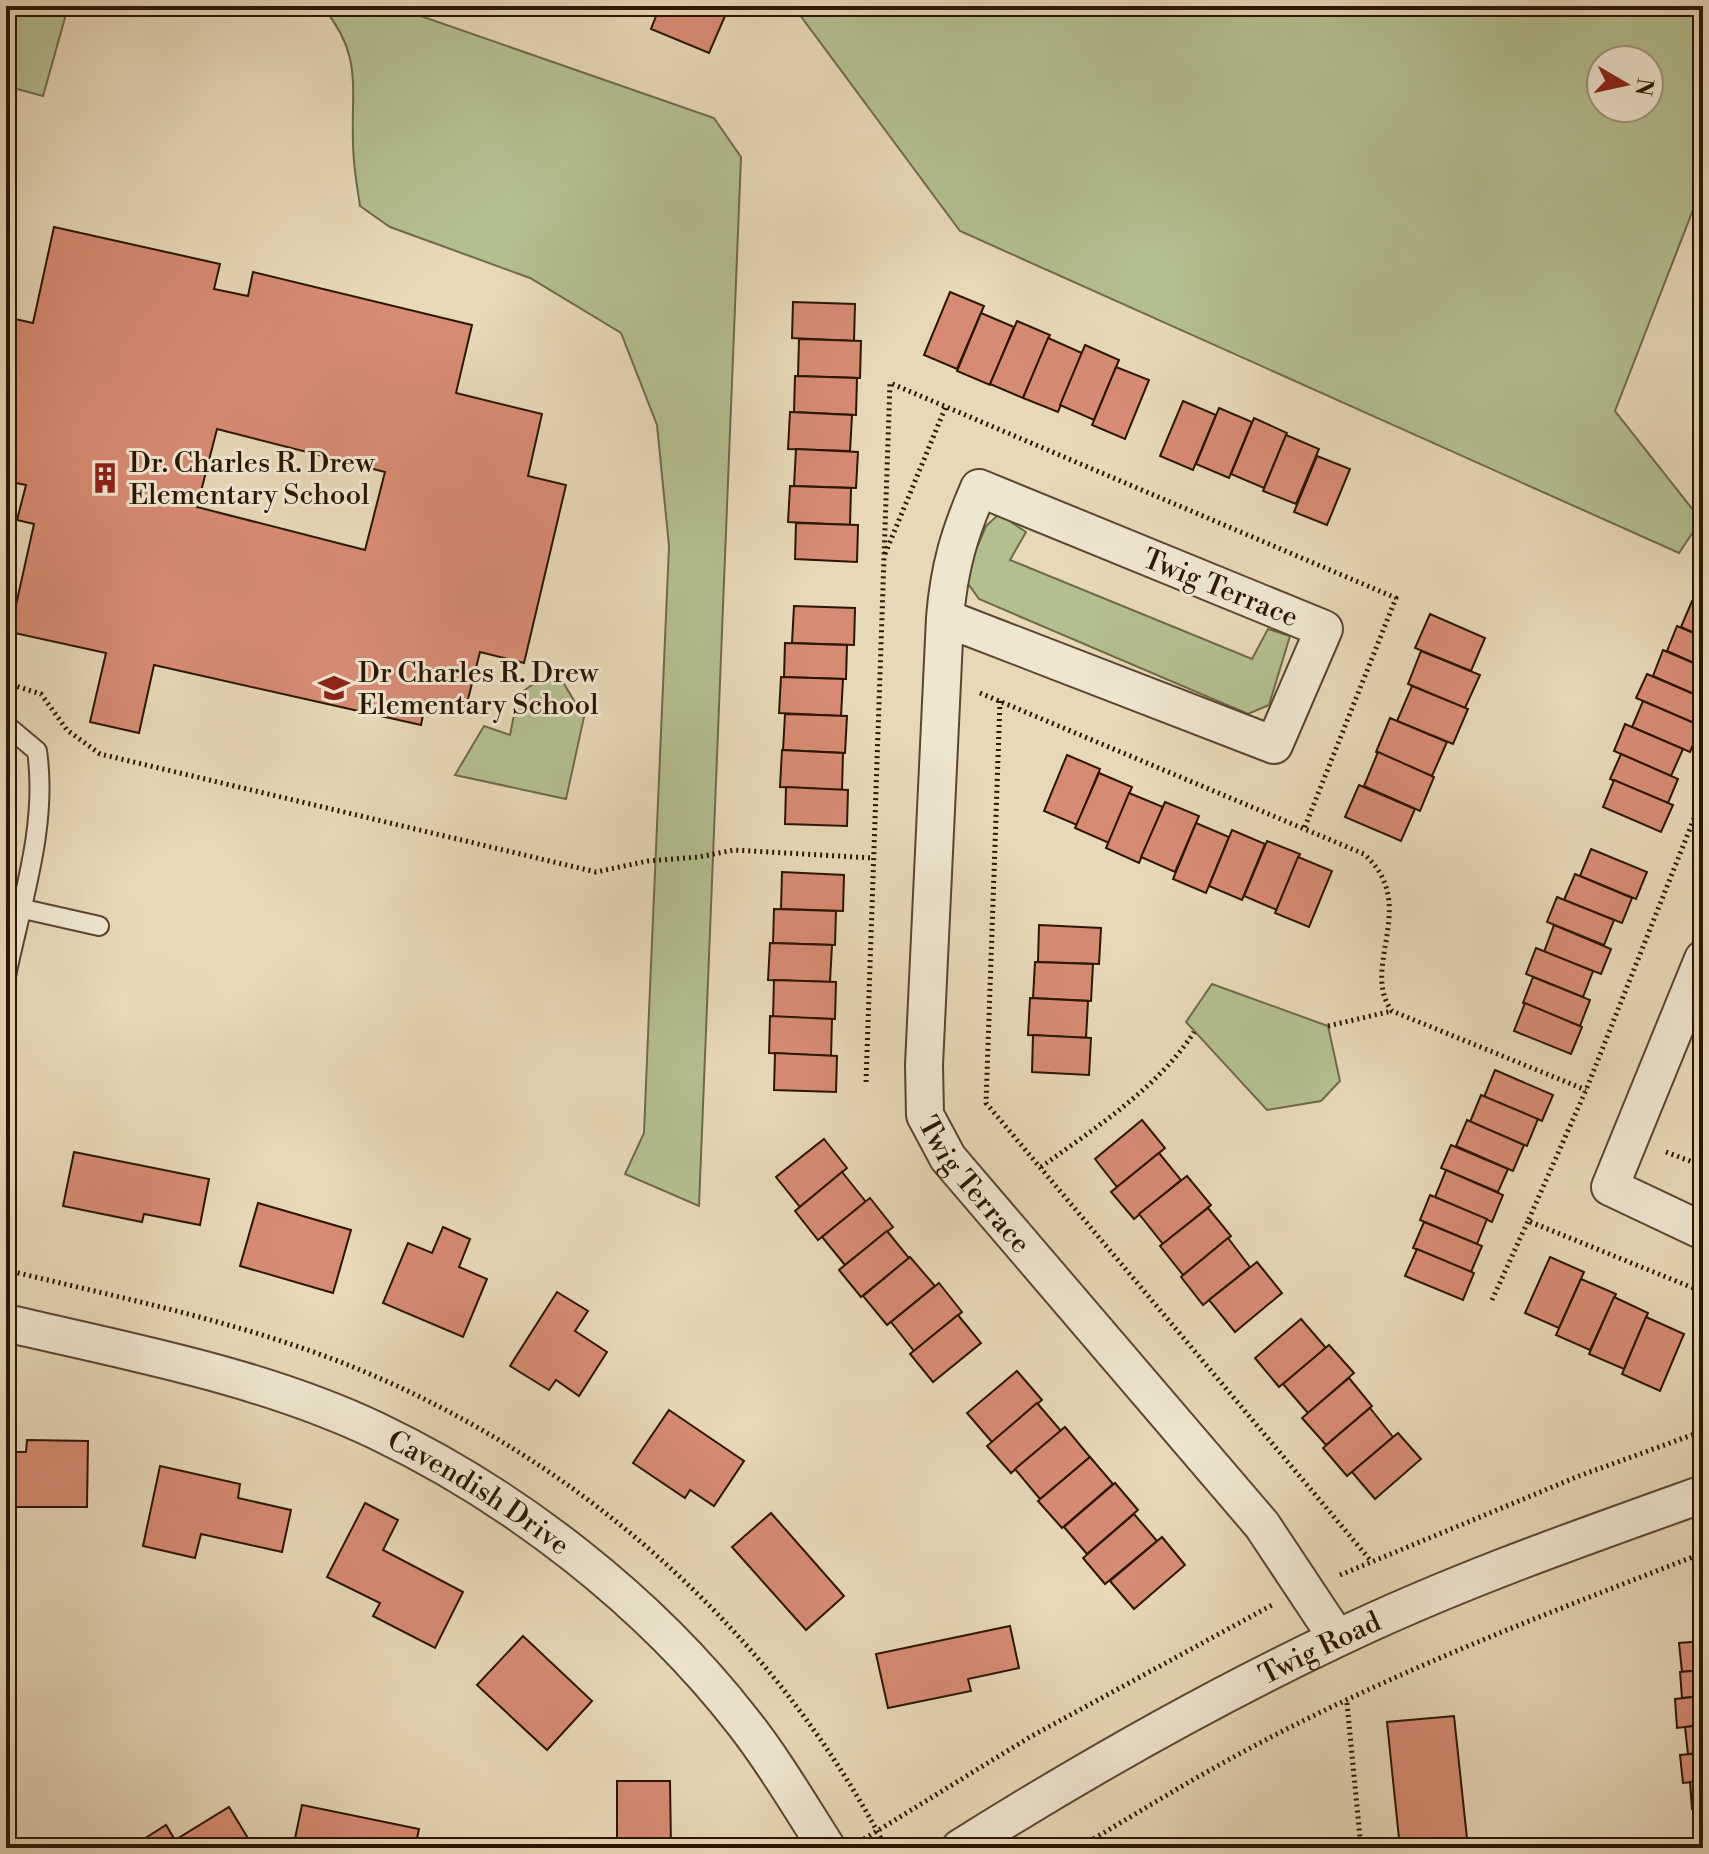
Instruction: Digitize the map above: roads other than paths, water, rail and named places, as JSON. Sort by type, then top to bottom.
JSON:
[{"type":"street","name":"Twig Terrace","points":[[945,618],[1274,745],[1324,629],[979,488],[956,539],[945,618],[925,1022],[925,1115],[948,1158],[1262,1525],[1337,1638]]},
{"type":"street","points":[[1703,959],[1610,1187],[1703,1231]]},
{"type":"street","name":"Cavendish Drive","points":[[6,1323],[266,1389],[375,1430],[474,1483],[574,1552],[656,1626],[743,1722],[827,1848]]},
{"type":"street","name":"Twig Road","points":[[960,1848],[1171,1724],[1337,1638],[1588,1535],[1703,1494]]},
{"type":"lane","points":[[6,725],[37,751],[42,786],[13,907],[6,976]]},
{"type":"lane","points":[[13,907],[99,926]]},
{"type":"place","name":"Dr. Charles R. Drew Elementary School","points":[[105,478]]},
{"type":"place","name":"Dr Charles R. Drew Elementary School","points":[[334,688]]}]
